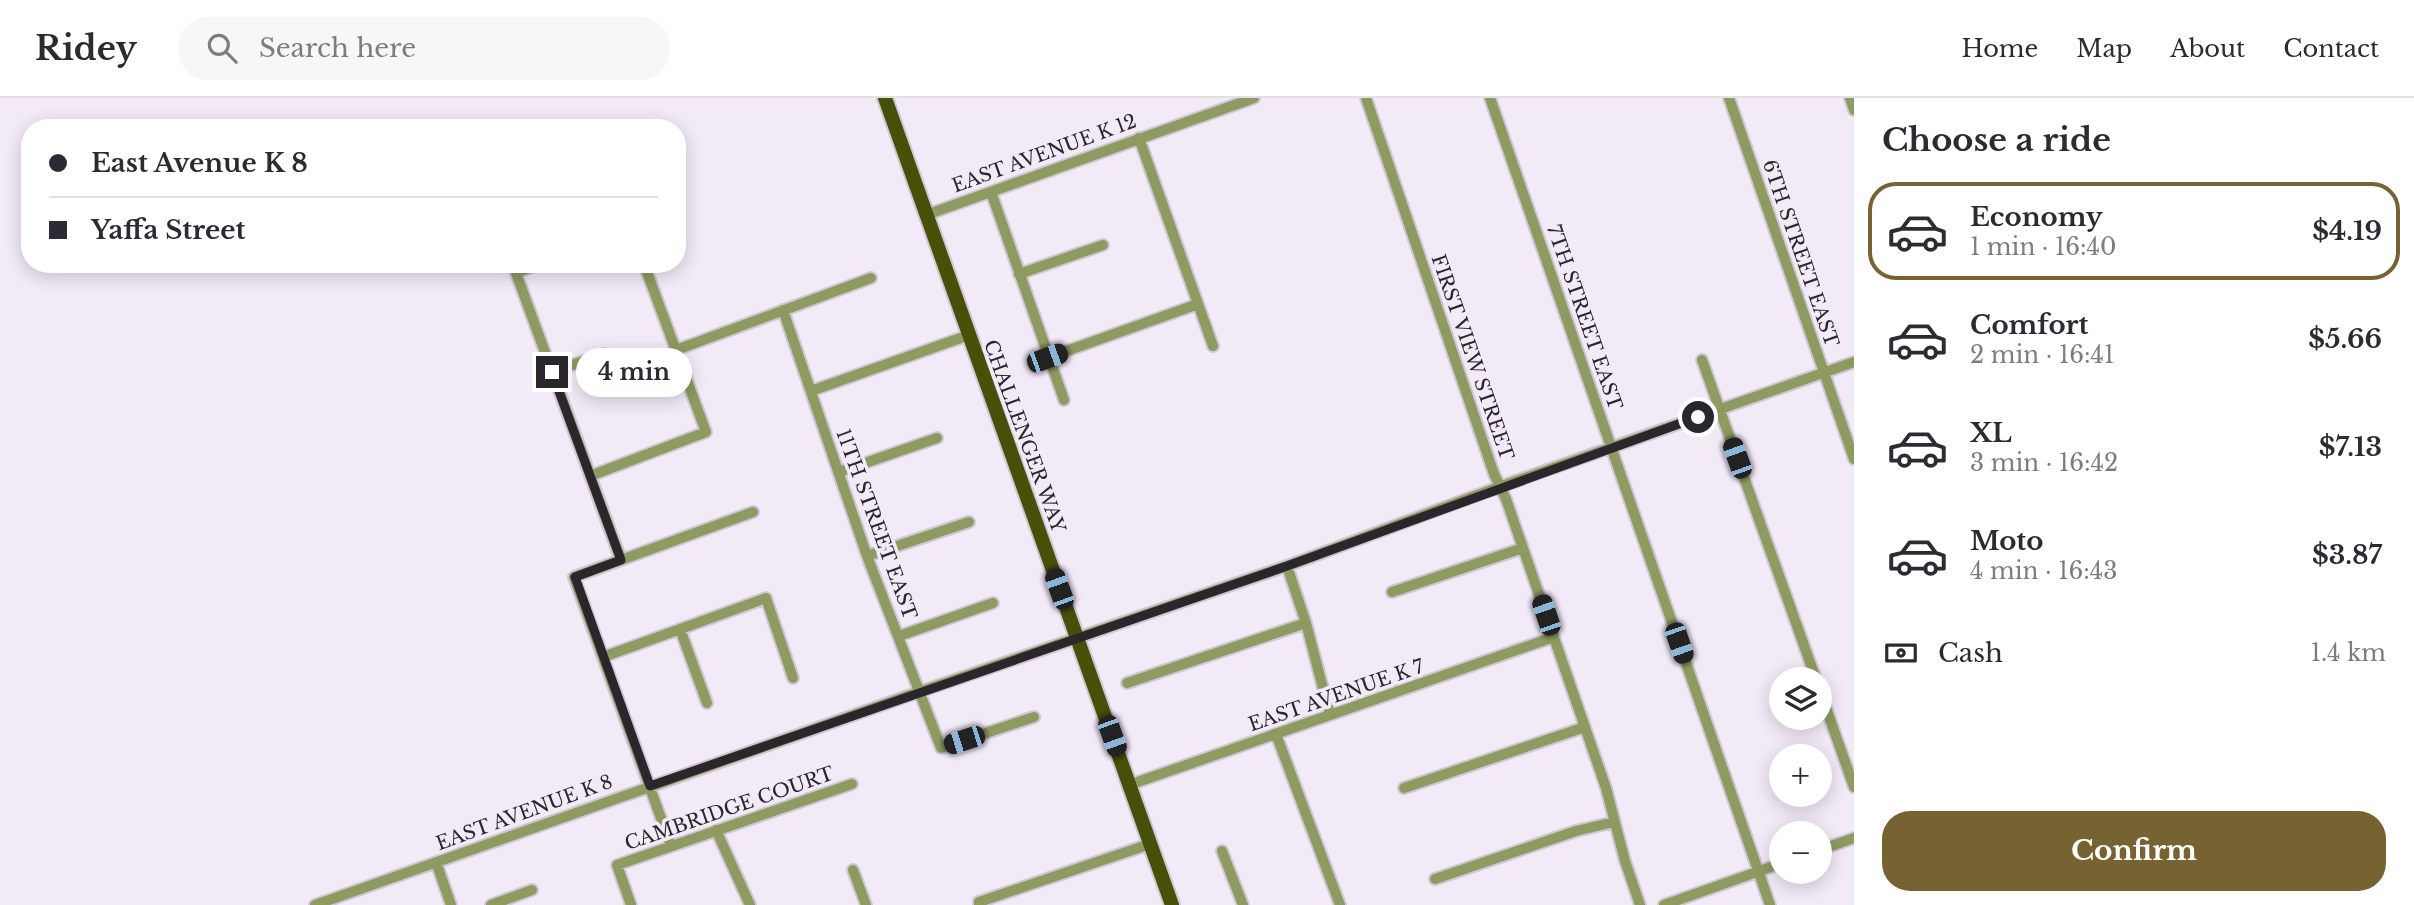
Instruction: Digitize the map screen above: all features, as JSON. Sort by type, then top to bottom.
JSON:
[{"type":"main road","name":"CHALLENGER WAY","points":[[885,98],[1172,905]]},
{"type":"street","name":"EAST AVENUE K 12","points":[[926,215],[1254,98]]},
{"type":"street","name":"FIRST VIEW STREET","points":[[1366,98],[1499,487],[1506,499],[1586,727],[1640,905]]},
{"type":"street","name":"7TH STREET EAST","points":[[1490,98],[1770,905]]},
{"type":"street","name":"6TH STREET EAST","points":[[1729,98],[1854,459]]},
{"type":"street","points":[[1850,98],[1854,110]]},
{"type":"street","points":[[1139,138],[1213,346]]},
{"type":"street","points":[[990,192],[1064,400]]},
{"type":"street","points":[[1019,274],[1103,245]]},
{"type":"street","points":[[516,273],[621,560]]},
{"type":"street","points":[[590,476],[706,432],[647,273]]},
{"type":"street","points":[[676,350],[871,278]]},
{"type":"street","points":[[1047,358],[1198,304]]},
{"type":"street","name":"11TH STREET EAST","points":[[783,310],[867,555],[941,748],[1034,717]]},
{"type":"street","points":[[811,391],[969,335]]},
{"type":"street","points":[[552,372],[604,354]]},
{"type":"street","points":[[1702,360],[1812,667]]},
{"type":"street","name":"EAST AVENUE K 8","points":[[315,905],[919,692],[1287,566],[1499,487],[1854,362]]},
{"type":"street","points":[[839,472],[937,439]]},
{"type":"street","points":[[671,846],[575,577],[753,512]]},
{"type":"street","points":[[867,555],[969,522]]},
{"type":"street","points":[[1392,592],[1523,548]]},
{"type":"street","points":[[1287,566],[1306,623],[1330,715]]},
{"type":"street","points":[[603,657],[766,598],[793,678]]},
{"type":"street","points":[[899,636],[993,603]]},
{"type":"street","points":[[1128,683],[1306,623]]},
{"type":"street","points":[[680,629],[707,702]]},
{"type":"street","name":"EAST AVENUE K 7","points":[[1129,785],[1554,637]]},
{"type":"street","points":[[1832,725],[1854,787]]},
{"type":"street","points":[[1404,788],[1586,727]]},
{"type":"street","points":[[1276,734],[1340,905]]},
{"type":"street","name":"CAMBRIDGE COURT","points":[[631,905],[617,865],[852,784]]},
{"type":"street","points":[[1435,879],[1576,831],[1614,822]]},
{"type":"street","points":[[716,830],[750,905]]},
{"type":"street","points":[[1832,846],[1854,838]]},
{"type":"street","points":[[979,904],[1150,844]]},
{"type":"street","points":[[1222,851],[1243,905]]},
{"type":"street","points":[[436,862],[451,905]]},
{"type":"street","points":[[1664,905],[1769,868]]},
{"type":"street","points":[[853,870],[866,905]]},
{"type":"street","points":[[491,905],[532,890]]},
{"type":"route","points":[[552,372],[621,560],[575,577],[650,786],[1287,566],[1698,417]]}]
